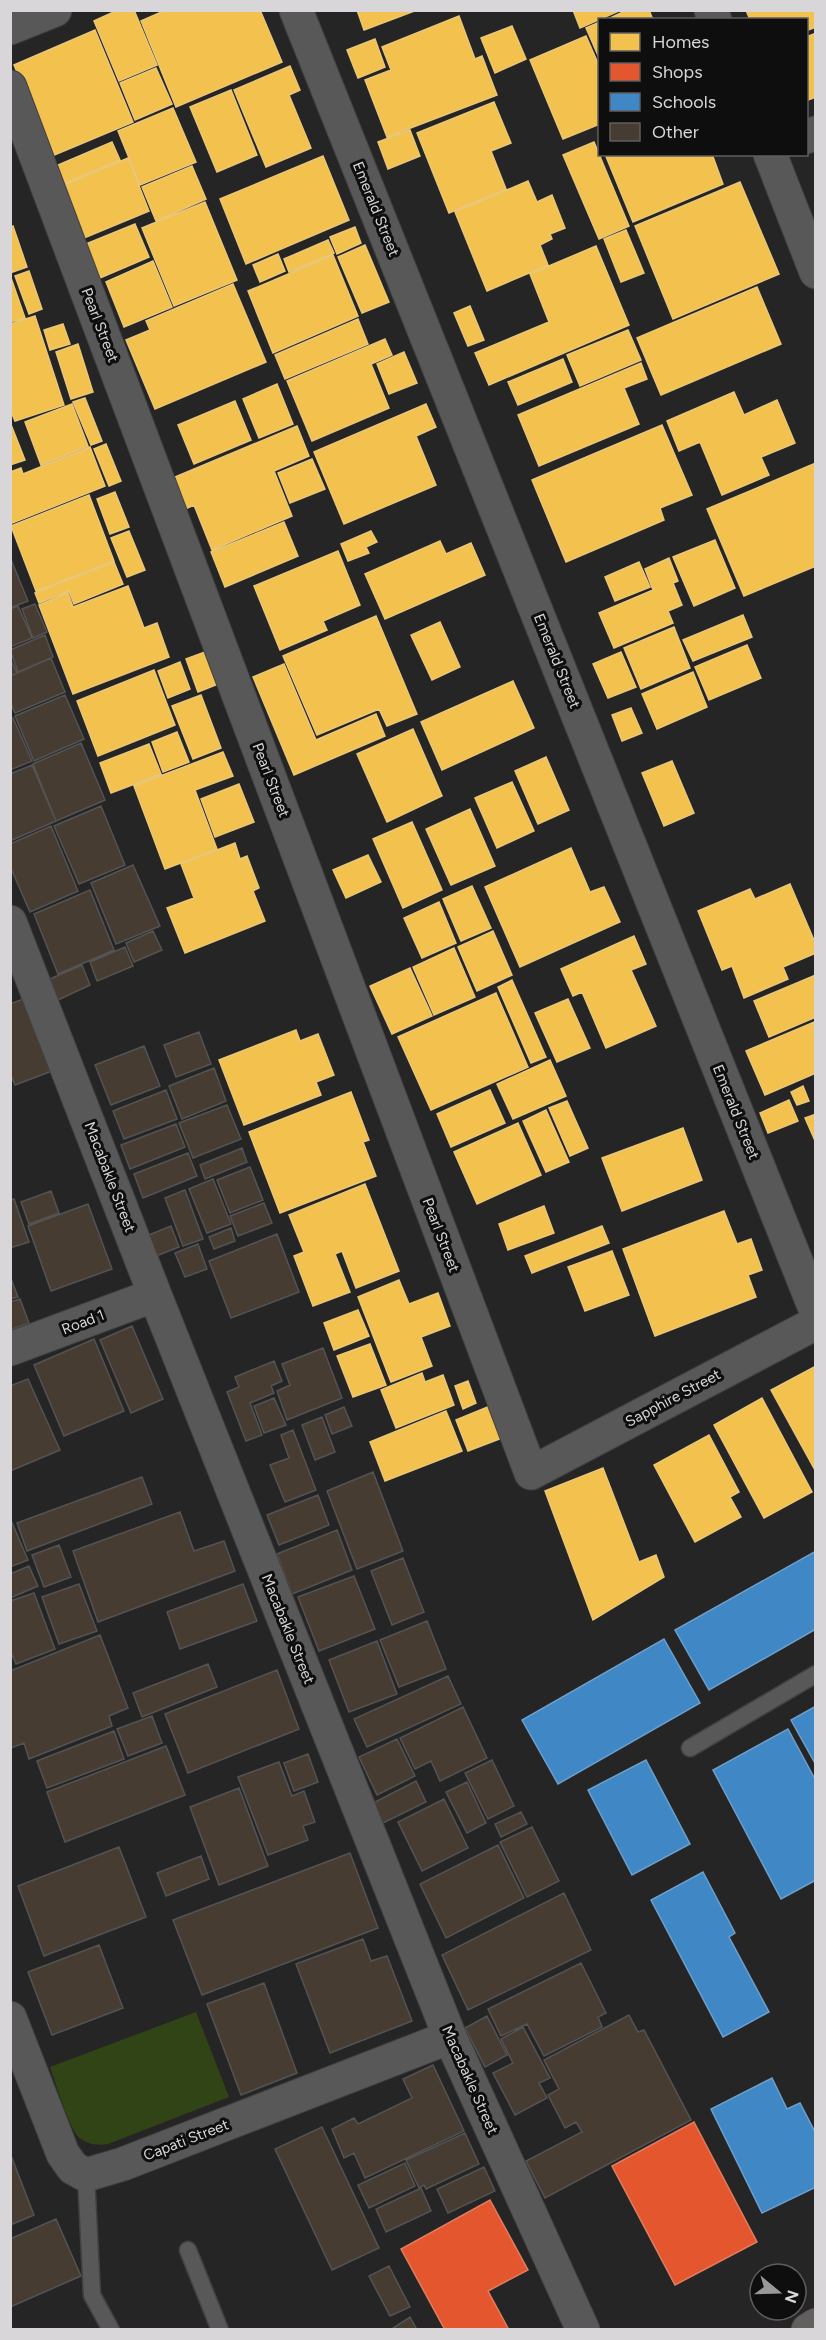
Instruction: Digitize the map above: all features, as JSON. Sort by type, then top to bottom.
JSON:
[{"type":"highway","points":[[808,2330],[816,2325]]},
{"type":"street","points":[[10,28],[55,10]]},
{"type":"street","name":"Emerald Street","points":[[296,10],[816,1311]]},
{"type":"street","name":"Pearl Street","points":[[10,87],[531,1473]]},
{"type":"street","points":[[771,156],[816,272]]},
{"type":"street","name":"Macabakle Street","points":[[10,922],[450,2037],[583,2330]]},
{"type":"street","name":"Road 1","points":[[10,1349],[155,1294]]},
{"type":"street","name":"Sapphire Street","points":[[531,1473],[816,1323]]},
{"type":"street","points":[[10,2018],[63,2154],[74,2168],[86,2175]]},
{"type":"street","name":"Capati Street","points":[[86,2175],[123,2164],[450,2037]]},
{"type":"lane","points":[[690,1748],[816,1674]]},
{"type":"lane","points":[[86,2175],[92,2295],[111,2330]]},
{"type":"lane","points":[[188,2250],[220,2330]]},
{"type":"green space","points":[[196,2012],[229,2097],[108,2144],[91,2144],[80,2138],[70,2123],[50,2067]]},
{"type":"building: Homes","points":[[118,10],[134,10],[157,65],[119,81],[94,21]]},
{"type":"building: Homes","points":[[166,10],[260,10],[282,62],[176,107],[141,21]]},
{"type":"building: Homes","points":[[357,10],[417,10],[364,30]]},
{"type":"building: Homes","points":[[573,10],[621,10],[598,18],[598,20],[580,28]]},
{"type":"building: Homes","points":[[627,10],[649,10],[652,18],[610,18]]},
{"type":"building: Homes","points":[[746,10],[816,10],[816,27],[808,30],[808,18],[749,18]]},
{"type":"building: Homes","points":[[459,16],[475,59],[482,56],[497,95],[387,137],[365,80],[391,70],[382,47]]},
{"type":"building: Homes","points":[[598,23],[598,55],[586,28]]},
{"type":"building: Homes","points":[[512,26],[526,59],[495,73],[481,38]]},
{"type":"building: Homes","points":[[95,30],[133,122],[52,156],[14,65]]},
{"type":"building: Homes","points":[[816,33],[816,97],[808,100],[808,36]]},
{"type":"building: Homes","points":[[586,36],[598,63],[598,125],[563,139],[530,60]]},
{"type":"building: Homes","points":[[375,39],[385,67],[358,78],[347,50]]},
{"type":"building: Homes","points":[[290,66],[300,90],[289,95],[311,148],[266,167],[234,90]]},
{"type":"building: Homes","points":[[156,68],[172,104],[135,120],[120,83]]},
{"type":"building: Homes","points":[[231,90],[257,155],[217,172],[190,107]]},
{"type":"building: Homes","points":[[494,102],[511,143],[491,151],[506,189],[449,213],[417,133]]},
{"type":"building: Homes","points":[[173,108],[196,162],[140,185],[118,131]]},
{"type":"building: Homes","points":[[410,130],[420,156],[388,169],[378,142]]},
{"type":"building: Homes","points":[[112,142],[120,160],[63,184],[56,166]]},
{"type":"building: Homes","points":[[594,142],[629,226],[599,239],[563,155]]},
{"type":"building: Homes","points":[[323,156],[349,220],[246,264],[220,199]]},
{"type":"building: Homes","points":[[606,156],[713,156],[723,184],[633,222]]},
{"type":"building: Homes","points":[[128,158],[149,211],[84,238],[62,186]]},
{"type":"building: Homes","points":[[192,166],[206,199],[156,221],[142,187]]},
{"type":"building: Homes","points":[[528,181],[537,202],[552,195],[565,228],[550,234],[552,239],[540,245],[548,265],[487,291],[455,212]]},
{"type":"building: Homes","points":[[740,182],[779,274],[673,319],[635,226]]},
{"type":"building: Homes","points":[[205,202],[237,280],[174,306],[142,228]]},
{"type":"building: Homes","points":[[135,224],[149,257],[100,278],[86,244]]},
{"type":"building: Homes","points":[[13,226],[27,267],[10,273],[10,227]]},
{"type":"building: Homes","points":[[355,227],[361,243],[337,254],[330,237]]},
{"type":"building: Homes","points":[[626,230],[644,273],[621,282],[604,239]]},
{"type":"building: Homes","points":[[328,240],[334,253],[289,272],[284,259]]},
{"type":"building: Homes","points":[[365,245],[389,302],[362,313],[338,257]]},
{"type":"building: Homes","points":[[596,246],[629,325],[489,385],[475,353],[549,322],[530,274]]},
{"type":"building: Homes","points":[[278,254],[285,271],[260,282],[253,265]]},
{"type":"building: Homes","points":[[333,255],[358,316],[273,353],[248,291]]},
{"type":"building: Homes","points":[[153,261],[172,307],[124,327],[106,282]]},
{"type":"building: Homes","points":[[29,271],[42,309],[29,314],[15,276]]},
{"type":"building: Homes","points":[[10,275],[25,318],[10,322]]},
{"type":"building: Homes","points":[[233,284],[266,362],[155,409],[126,340],[150,330],[146,321]]},
{"type":"building: Homes","points":[[757,287],[781,344],[661,395],[637,338]]},
{"type":"building: Homes","points":[[470,306],[484,340],[468,346],[454,313]]},
{"type":"building: Homes","points":[[35,316],[64,405],[15,421],[10,409],[10,324]]},
{"type":"building: Homes","points":[[358,319],[368,344],[285,379],[275,355]]},
{"type":"building: Homes","points":[[63,324],[70,344],[50,350],[44,330]]},
{"type":"building: Homes","points":[[628,330],[641,360],[580,386],[567,355]]},
{"type":"building: Homes","points":[[385,339],[392,355],[371,364],[389,408],[312,441],[287,381]]},
{"type":"building: Homes","points":[[78,344],[93,392],[71,399],[56,352]]},
{"type":"building: Homes","points":[[404,352],[417,383],[389,394],[377,364]]},
{"type":"building: Homes","points":[[563,359],[572,382],[518,405],[508,382]]},
{"type":"building: Homes","points":[[641,363],[647,379],[624,388],[639,424],[539,466],[518,415]]},
{"type":"building: Homes","points":[[277,384],[293,424],[259,438],[243,399]]},
{"type":"building: Homes","points":[[734,392],[744,415],[777,400],[795,443],[761,457],[769,475],[722,495],[700,442],[679,451],[667,421]]},
{"type":"building: Homes","points":[[85,398],[102,441],[91,445],[73,402]]},
{"type":"building: Homes","points":[[235,401],[251,440],[194,464],[178,425]]},
{"type":"building: Homes","points":[[72,404],[88,446],[41,465],[25,422]]},
{"type":"building: Homes","points":[[426,404],[436,427],[416,436],[436,485],[344,524],[314,452]]},
{"type":"building: Homes","points":[[10,422],[25,460],[10,465]]},
{"type":"building: Homes","points":[[662,425],[692,495],[660,508],[664,520],[566,562],[532,480]]},
{"type":"building: Homes","points":[[297,426],[309,456],[274,471],[292,516],[212,550],[194,505],[181,511],[168,480]]},
{"type":"building: Homes","points":[[106,444],[121,481],[109,486],[94,449]]},
{"type":"building: Homes","points":[[90,447],[105,486],[10,524],[10,472],[21,468],[23,474]]},
{"type":"building: Homes","points":[[312,459],[325,489],[290,503],[278,473]]},
{"type":"building: Homes","points":[[816,463],[816,566],[744,596],[707,509]]},
{"type":"building: Homes","points":[[115,492],[129,527],[110,534],[97,499]]},
{"type":"building: Homes","points":[[89,495],[114,561],[36,591],[11,526]]},
{"type":"building: Homes","points":[[284,522],[298,556],[225,587],[211,552]]},
{"type":"building: Homes","points":[[129,531],[145,570],[127,577],[111,538]]},
{"type":"building: Homes","points":[[371,531],[377,542],[366,547],[369,553],[348,561],[341,544]]},
{"type":"building: Homes","points":[[715,540],[735,588],[694,606],[673,557]]},
{"type":"building: Homes","points":[[440,541],[446,554],[471,543],[485,575],[385,619],[365,574]]},
{"type":"building: Homes","points":[[338,551],[360,605],[323,621],[327,630],[280,650],[254,586]]},
{"type":"building: Homes","points":[[669,558],[678,581],[673,583],[682,605],[668,611],[673,623],[614,648],[599,613],[653,590],[645,569]]},
{"type":"building: Homes","points":[[114,562],[123,584],[74,604],[69,591],[39,603],[35,593]]},
{"type":"building: Homes","points":[[639,562],[650,587],[615,601],[605,577]]},
{"type":"building: Homes","points":[[128,586],[144,628],[157,623],[169,657],[73,694],[39,605],[68,593],[73,607]]},
{"type":"building: Homes","points":[[743,615],[752,637],[693,661],[683,640]]},
{"type":"building: Homes","points":[[376,616],[417,714],[387,726],[379,709],[317,735],[283,656]]},
{"type":"building: Homes","points":[[440,622],[460,667],[432,680],[411,635]]},
{"type":"building: Homes","points":[[674,627],[690,668],[641,689],[624,648]]},
{"type":"building: Homes","points":[[747,645],[761,678],[709,700],[695,667]]},
{"type":"building: Homes","points":[[205,652],[218,684],[198,692],[186,659]]},
{"type":"building: Homes","points":[[621,652],[636,687],[608,698],[593,664]]},
{"type":"building: Homes","points":[[180,662],[190,689],[168,698],[158,671]]},
{"type":"building: Homes","points":[[284,664],[316,740],[376,714],[385,736],[294,775],[253,677]]},
{"type":"building: Homes","points":[[154,670],[175,725],[98,756],[77,701]]},
{"type":"building: Homes","points":[[693,672],[707,707],[657,729],[642,694]]},
{"type":"building: Homes","points":[[513,681],[534,728],[442,770],[421,722]]},
{"type":"building: Homes","points":[[201,695],[221,748],[193,759],[172,706]]},
{"type":"building: Homes","points":[[631,708],[642,733],[622,741],[612,715]]},
{"type":"building: Homes","points":[[413,729],[442,796],[387,822],[357,754]]},
{"type":"building: Homes","points":[[177,732],[189,762],[163,772],[152,742]]},
{"type":"building: Homes","points":[[149,744],[161,774],[111,793],[100,763]]},
{"type":"building: Homes","points":[[223,752],[233,776],[195,790],[217,849],[165,869],[134,786]]},
{"type":"building: Homes","points":[[546,757],[569,810],[538,824],[515,771]]},
{"type":"building: Homes","points":[[672,761],[694,813],[664,826],[642,773]]},
{"type":"building: Homes","points":[[512,782],[534,831],[497,848],[475,798]]},
{"type":"building: Homes","points":[[239,784],[254,822],[215,837],[201,799]]},
{"type":"building: Homes","points":[[470,809],[495,866],[451,885],[426,829]]},
{"type":"building: Homes","points":[[412,822],[442,890],[403,908],[373,839]]},
{"type":"building: Homes","points":[[235,843],[240,859],[247,856],[259,888],[253,891],[265,921],[185,953],[167,908],[194,898],[181,864]]},
{"type":"building: Homes","points":[[571,848],[590,892],[604,887],[620,922],[520,967],[485,887]]},
{"type":"building: Homes","points":[[368,855],[381,882],[346,898],[333,870]]},
{"type":"building: Homes","points":[[790,884],[816,945],[816,953],[783,967],[788,979],[744,998],[732,966],[722,970],[698,911],[750,889],[755,899]]},
{"type":"building: Homes","points":[[472,886],[491,928],[461,941],[443,899]]},
{"type":"building: Homes","points":[[439,902],[456,943],[422,958],[404,918]]},
{"type":"building: Homes","points":[[493,931],[512,975],[477,991],[458,947]]},
{"type":"building: Homes","points":[[634,936],[646,964],[631,970],[656,1026],[606,1048],[582,992],[573,996],[561,969]]},
{"type":"building: Homes","points":[[454,948],[475,997],[434,1015],[413,967]]},
{"type":"building: Homes","points":[[410,968],[432,1016],[392,1034],[370,986]]},
{"type":"building: Homes","points":[[816,975],[816,1017],[769,1037],[754,1001]]},
{"type":"building: Homes","points":[[512,980],[546,1057],[531,1063],[498,987]]},
{"type":"building: Homes","points":[[496,993],[528,1067],[431,1110],[398,1037]]},
{"type":"building: Homes","points":[[568,999],[590,1048],[557,1062],[535,1013]]},
{"type":"building: Homes","points":[[814,1022],[816,1073],[765,1095],[746,1051]]},
{"type":"building: Homes","points":[[296,1030],[300,1041],[318,1034],[334,1075],[316,1082],[321,1095],[244,1125],[219,1060]]},
{"type":"building: Homes","points":[[550,1060],[566,1096],[513,1119],[497,1084]]},
{"type":"building: Homes","points":[[803,1086],[809,1101],[797,1105],[791,1092]]},
{"type":"building: Homes","points":[[490,1090],[505,1123],[451,1147],[437,1114]]},
{"type":"building: Homes","points":[[351,1092],[369,1140],[363,1142],[376,1176],[280,1213],[249,1132]]},
{"type":"building: Homes","points":[[789,1100],[798,1121],[768,1133],[760,1113]]},
{"type":"building: Homes","points":[[567,1101],[588,1148],[570,1156],[549,1108]]},
{"type":"building: Homes","points":[[546,1110],[569,1162],[546,1172],[523,1121]]},
{"type":"building: Homes","points":[[816,1114],[816,1143],[805,1118]]},
{"type":"building: Homes","points":[[518,1123],[541,1175],[477,1204],[454,1152]]},
{"type":"building: Homes","points":[[683,1128],[702,1180],[622,1211],[602,1158]]},
{"type":"building: Homes","points":[[365,1184],[399,1271],[356,1288],[342,1251],[335,1254],[350,1292],[313,1306],[294,1256],[304,1252],[289,1215]]},
{"type":"building: Homes","points":[[544,1206],[554,1233],[508,1250],[499,1224]]},
{"type":"building: Homes","points":[[724,1211],[737,1244],[751,1239],[762,1270],[748,1275],[756,1297],[655,1336],[623,1249]]},
{"type":"building: Homes","points":[[602,1226],[609,1243],[532,1273],[525,1256]]},
{"type":"building: Homes","points":[[612,1251],[629,1295],[585,1311],[568,1267]]},
{"type":"building: Homes","points":[[399,1280],[409,1304],[438,1293],[450,1326],[421,1337],[432,1366],[391,1382],[358,1297]]},
{"type":"building: Homes","points":[[358,1310],[369,1336],[334,1350],[324,1323]]},
{"type":"building: Homes","points":[[370,1344],[386,1385],[353,1397],[337,1356]]},
{"type":"building: Homes","points":[[816,1366],[816,1472],[771,1390]]},
{"type":"building: Homes","points":[[422,1373],[425,1382],[443,1375],[454,1405],[396,1428],[381,1390]]},
{"type":"building: Homes","points":[[468,1381],[476,1403],[463,1409],[455,1386]]},
{"type":"building: Homes","points":[[762,1398],[812,1492],[764,1518],[714,1425]]},
{"type":"building: Homes","points":[[490,1406],[502,1438],[468,1451],[456,1420]]},
{"type":"building: Homes","points":[[446,1411],[462,1451],[385,1481],[370,1442]]},
{"type":"building: Homes","points":[[709,1435],[739,1492],[730,1497],[741,1517],[695,1542],[654,1465]]},
{"type":"building: Homes","points":[[603,1468],[639,1562],[656,1555],[664,1577],[593,1620],[545,1491]]},
{"type":"building: Shops","points":[[694,2122],[757,2242],[675,2285],[612,2166]]},
{"type":"building: Shops","points":[[490,2200],[528,2270],[488,2291],[509,2330],[445,2330],[401,2249]]},
{"type":"building: Schools","points":[[816,1551],[816,1629],[709,1690],[675,1630]]},
{"type":"building: Schools","points":[[664,1639],[700,1703],[558,1784],[522,1720]]},
{"type":"building: Schools","points":[[816,1706],[816,1765],[791,1720]]},
{"type":"building: Schools","points":[[788,1729],[816,1781],[816,1880],[781,1899],[713,1770]]},
{"type":"building: Schools","points":[[646,1760],[690,1844],[632,1875],[588,1790]]},
{"type":"building: Schools","points":[[703,1872],[735,1933],[729,1937],[769,2012],[723,2037],[651,1900]]},
{"type":"building: Schools","points":[[772,2078],[787,2109],[800,2103],[816,2134],[816,2187],[762,2213],[711,2109]]},
{"type":"building: Other","points":[[10,557],[28,601],[10,608]]},
{"type":"building: Other","points":[[35,604],[47,632],[33,638],[22,609]]},
{"type":"building: Other","points":[[18,606],[32,638],[10,647],[10,609]]},
{"type":"building: Other","points":[[45,635],[53,657],[18,672],[10,650]]},
{"type":"building: Other","points":[[10,658],[17,673],[10,676]]},
{"type":"building: Other","points":[[51,658],[65,692],[15,713],[10,702],[10,676]]},
{"type":"building: Other","points":[[65,695],[84,739],[34,761],[15,716]]},
{"type":"building: Other","points":[[13,718],[32,761],[10,770],[10,719]]},
{"type":"building: Other","points":[[81,743],[105,800],[56,821],[33,764]]},
{"type":"building: Other","points":[[32,765],[56,821],[10,841],[10,774]]},
{"type":"building: Other","points":[[101,806],[125,865],[79,884],[54,826]]},
{"type":"building: Other","points":[[51,826],[78,891],[30,912],[10,866],[10,844]]},
{"type":"building: Other","points":[[133,865],[160,926],[116,944],[91,883]]},
{"type":"building: Other","points":[[90,890],[114,950],[58,974],[34,914]]},
{"type":"building: Other","points":[[153,931],[162,950],[134,962],[126,943]]},
{"type":"building: Other","points":[[125,947],[133,966],[97,981],[90,962]]},
{"type":"building: Other","points":[[82,965],[90,985],[58,1000],[50,979]]},
{"type":"building: Other","points":[[26,998],[52,1071],[15,1085],[10,1073],[10,1004]]},
{"type":"building: Other","points":[[199,1032],[211,1064],[176,1077],[164,1045]]},
{"type":"building: Other","points":[[144,1046],[160,1086],[111,1105],[95,1065]]},
{"type":"building: Other","points":[[214,1068],[226,1101],[182,1119],[169,1086]]},
{"type":"building: Other","points":[[166,1090],[177,1119],[124,1139],[113,1111]]},
{"type":"building: Other","points":[[227,1105],[241,1139],[193,1158],[179,1123]]},
{"type":"building: Other","points":[[176,1124],[185,1147],[130,1169],[121,1145]]},
{"type":"building: Other","points":[[242,1148],[247,1162],[205,1179],[200,1165]]},
{"type":"building: Other","points":[[188,1153],[197,1176],[143,1198],[134,1174]]},
{"type":"building: Other","points":[[250,1167],[263,1200],[230,1213],[217,1180]]},
{"type":"building: Other","points":[[213,1179],[231,1224],[207,1233],[189,1189]]},
{"type":"building: Other","points":[[185,1190],[203,1239],[183,1246],[165,1198]]},
{"type":"building: Other","points":[[51,1191],[59,1213],[29,1224],[21,1202]]},
{"type":"building: Other","points":[[14,1199],[29,1242],[10,1248],[10,1200]]},
{"type":"building: Other","points":[[264,1203],[272,1223],[238,1236],[230,1216]]},
{"type":"building: Other","points":[[88,1204],[112,1269],[51,1291],[28,1226]]},
{"type":"building: Other","points":[[171,1226],[179,1247],[156,1256],[149,1235]]},
{"type":"building: Other","points":[[231,1228],[235,1241],[214,1249],[209,1237]]},
{"type":"building: Other","points":[[277,1234],[299,1292],[231,1318],[209,1261]]},
{"type":"building: Other","points":[[198,1244],[207,1269],[185,1277],[175,1253]]},
{"type":"building: Other","points":[[10,1276],[18,1297],[10,1299]]},
{"type":"building: Other","points":[[20,1299],[29,1323],[10,1330],[10,1302]]},
{"type":"building: Other","points":[[132,1326],[163,1399],[131,1413],[100,1340]]},
{"type":"building: Other","points":[[94,1339],[124,1411],[64,1436],[34,1365]]},
{"type":"building: Other","points":[[323,1348],[342,1398],[287,1420],[277,1391],[290,1385],[282,1364]]},
{"type":"building: Other","points":[[274,1361],[282,1381],[271,1386],[274,1393],[250,1403],[262,1435],[246,1441],[227,1392],[239,1387],[235,1377]]},
{"type":"building: Other","points":[[28,1379],[60,1450],[10,1471],[10,1386]]},
{"type":"building: Other","points":[[274,1398],[286,1425],[264,1433],[254,1406]]},
{"type":"building: Other","points":[[344,1407],[352,1426],[332,1434],[325,1415]]},
{"type":"building: Other","points":[[322,1417],[335,1452],[315,1460],[302,1425]]},
{"type":"building: Other","points":[[293,1430],[316,1490],[285,1502],[270,1465],[289,1458],[281,1435]]},
{"type":"building: Other","points":[[373,1472],[403,1551],[357,1569],[327,1491]]},
{"type":"building: Other","points":[[142,1477],[152,1504],[27,1551],[17,1523]]},
{"type":"building: Other","points":[[318,1495],[329,1525],[279,1545],[267,1515]]},
{"type":"building: Other","points":[[180,1512],[194,1551],[224,1541],[235,1571],[98,1622],[73,1551]]},
{"type":"building: Other","points":[[10,1518],[28,1560],[10,1567]]},
{"type":"building: Other","points":[[337,1530],[352,1570],[292,1594],[277,1554]]},
{"type":"building: Other","points":[[59,1545],[71,1577],[44,1587],[32,1555]]},
{"type":"building: Other","points":[[403,1558],[424,1612],[392,1625],[371,1571]]},
{"type":"building: Other","points":[[29,1566],[38,1586],[10,1598],[10,1574]]},
{"type":"building: Other","points":[[354,1576],[375,1629],[319,1651],[298,1597]]},
{"type":"building: Other","points":[[79,1584],[97,1631],[59,1644],[42,1597]]},
{"type":"building: Other","points":[[243,1584],[257,1621],[180,1649],[167,1612]]},
{"type":"building: Other","points":[[34,1593],[55,1649],[16,1664],[10,1650],[10,1601]]},
{"type":"building: Other","points":[[427,1621],[446,1669],[399,1687],[380,1640]]},
{"type":"building: Other","points":[[100,1635],[128,1708],[109,1716],[112,1726],[29,1759],[24,1743],[11,1748],[10,1671]]},
{"type":"building: Other","points":[[377,1641],[397,1694],[349,1712],[329,1660]]},
{"type":"building: Other","points":[[208,1664],[217,1687],[142,1717],[133,1693]]},
{"type":"building: Other","points":[[277,1670],[299,1729],[188,1773],[165,1714]]},
{"type":"building: Other","points":[[448,1676],[461,1704],[367,1747],[354,1719]]},
{"type":"building: Other","points":[[463,1707],[487,1758],[440,1781],[431,1761],[415,1769],[400,1738]]},
{"type":"building: Other","points":[[152,1716],[162,1743],[128,1756],[117,1729]]},
{"type":"building: Other","points":[[114,1731],[124,1759],[47,1788],[37,1761]]},
{"type":"building: Other","points":[[397,1739],[415,1776],[377,1795],[359,1757]]},
{"type":"building: Other","points":[[166,1746],[185,1795],[65,1842],[47,1792]]},
{"type":"building: Other","points":[[308,1754],[318,1782],[294,1791],[284,1763]]},
{"type":"building: Other","points":[[492,1760],[514,1806],[488,1819],[465,1773]]},
{"type":"building: Other","points":[[279,1762],[292,1796],[304,1791],[315,1822],[303,1826],[308,1840],[268,1855],[238,1777]]},
{"type":"building: Other","points":[[416,1781],[426,1802],[383,1823],[373,1803]]},
{"type":"building: Other","points":[[467,1782],[486,1823],[467,1833],[446,1792]]},
{"type":"building: Other","points":[[239,1788],[268,1866],[219,1885],[190,1807]]},
{"type":"building: Other","points":[[444,1799],[468,1848],[422,1871],[398,1822]]},
{"type":"building: Other","points":[[521,1812],[527,1824],[501,1837],[495,1824]]},
{"type":"building: Other","points":[[532,1827],[559,1881],[527,1897],[500,1842]]},
{"type":"building: Other","points":[[498,1845],[524,1898],[446,1938],[420,1884]]},
{"type":"building: Other","points":[[119,1847],[146,1917],[44,1956],[18,1886]]},
{"type":"building: Other","points":[[350,1853],[378,1928],[202,1995],[173,1920]]},
{"type":"building: Other","points":[[201,1856],[209,1879],[166,1896],[157,1873]]},
{"type":"building: Other","points":[[564,1893],[591,1950],[468,2010],[442,1955]]},
{"type":"building: Other","points":[[363,1939],[371,1961],[387,1956],[412,2021],[330,2053],[296,1964]]},
{"type":"building: Other","points":[[99,1945],[123,2008],[52,2035],[28,1972]]},
{"type":"building: Other","points":[[581,1963],[606,2013],[598,2017],[602,2027],[544,2056],[527,2024],[501,2036],[488,2009]]},
{"type":"building: Other","points":[[264,1983],[297,2073],[241,2095],[207,2004]]},
{"type":"building: Other","points":[[629,2015],[638,2032],[644,2030],[691,2120],[545,2198],[526,2161],[582,2132],[576,2122],[565,2128],[548,2095],[559,2089],[544,2060]]},
{"type":"building: Other","points":[[487,2016],[507,2055],[485,2067],[465,2028]]},
{"type":"building: Other","points":[[523,2027],[550,2078],[539,2083],[547,2098],[515,2115],[493,2073],[513,2063],[501,2039]]},
{"type":"building: Other","points":[[433,2065],[464,2131],[365,2178],[354,2153],[344,2158],[332,2129],[354,2118],[358,2124],[412,2098],[403,2079]]},
{"type":"building: Other","points":[[322,2127],[379,2248],[332,2270],[275,2149]]},
{"type":"building: Other","points":[[465,2133],[479,2164],[426,2189],[424,2185],[419,2188],[406,2160]]},
{"type":"building: Other","points":[[10,2153],[34,2215],[10,2225]]},
{"type":"building: Other","points":[[405,2163],[415,2186],[369,2208],[358,2185]]},
{"type":"building: Other","points":[[484,2167],[495,2191],[448,2213],[437,2189]]},
{"type":"building: Other","points":[[421,2188],[431,2211],[386,2232],[376,2209]]},
{"type":"building: Other","points":[[56,2219],[81,2276],[10,2307],[10,2239]]},
{"type":"building: Other","points":[[389,2266],[410,2307],[390,2316],[369,2276]]},
{"type":"building: Other","points":[[410,2317],[417,2330],[390,2330]]}]
